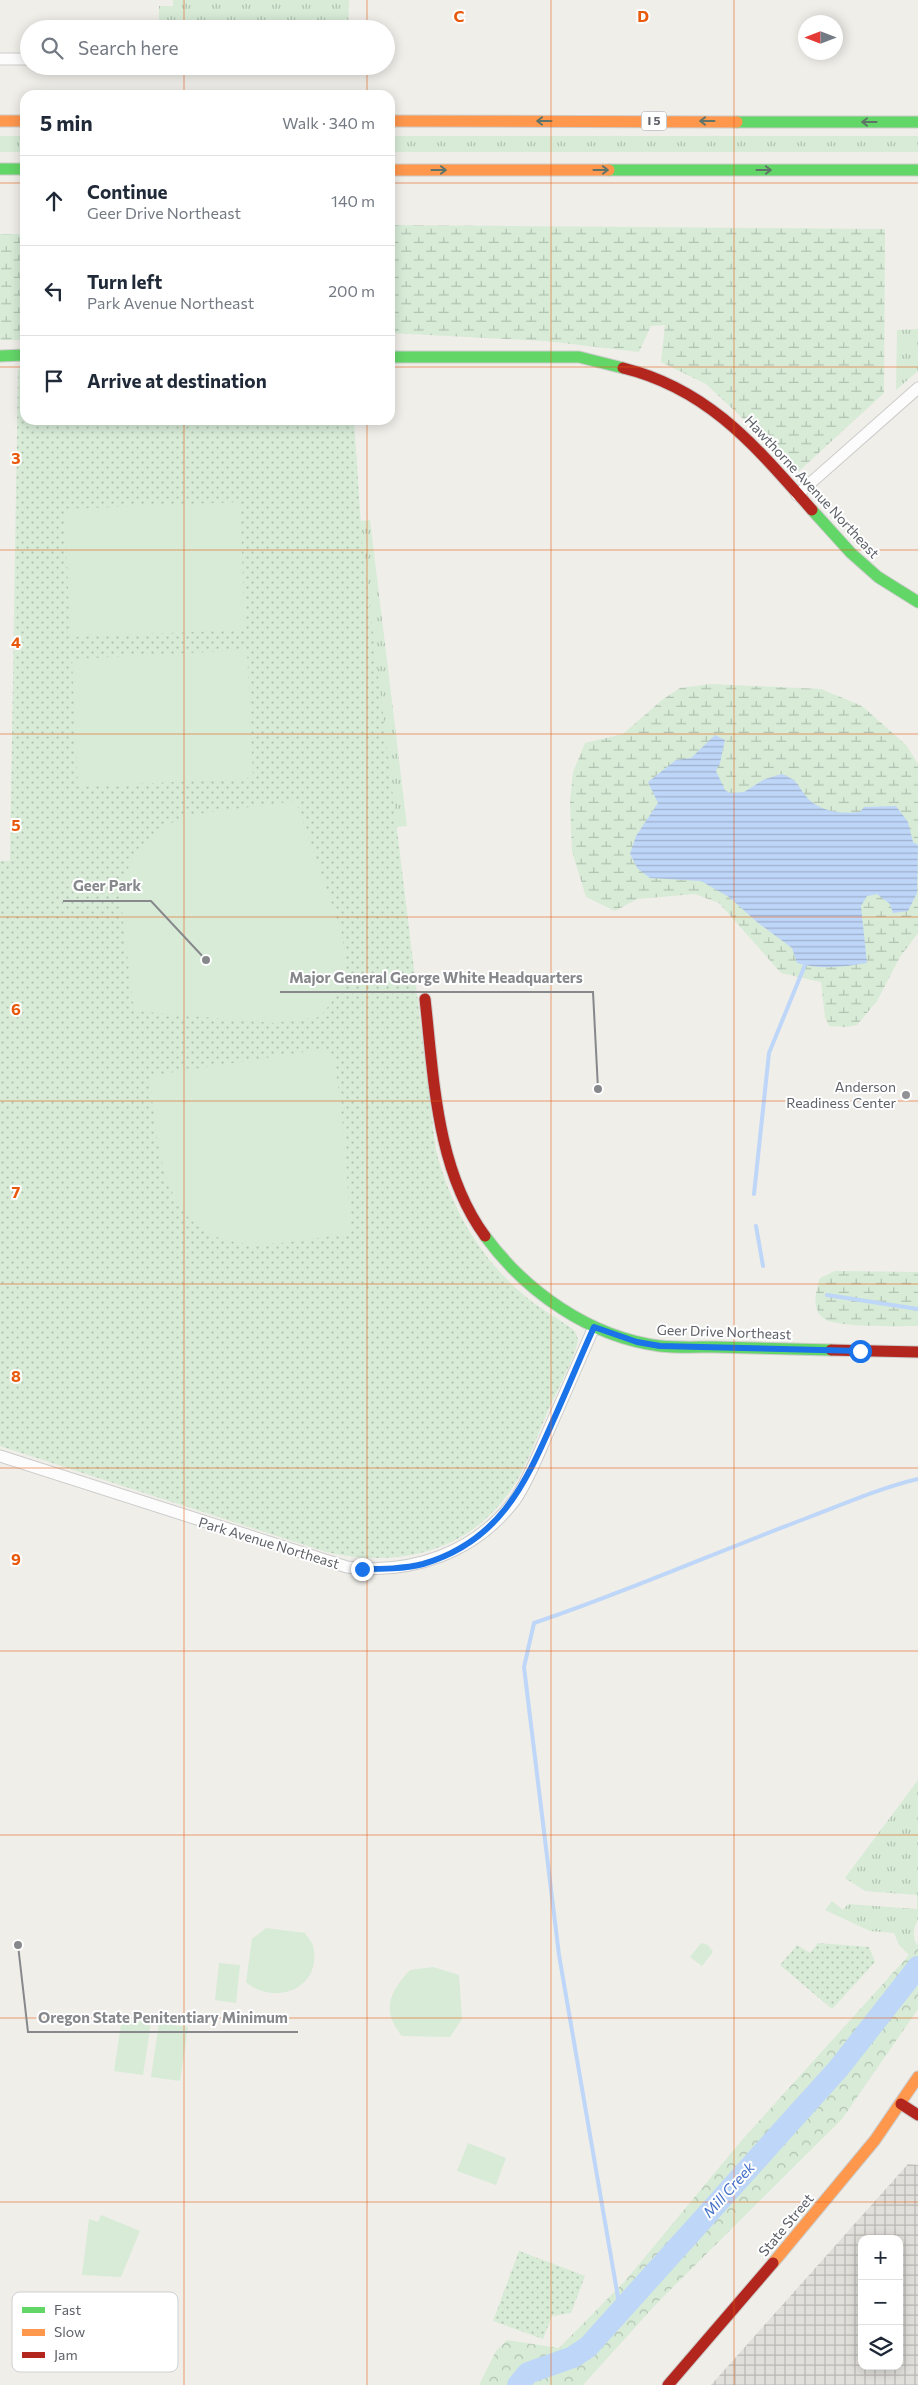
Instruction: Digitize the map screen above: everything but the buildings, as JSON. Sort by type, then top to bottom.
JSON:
[{"type":"main road","points":[[0,121],[20,122]]},
{"type":"main road","name":"I 5","points":[[395,121],[918,122]]},
{"type":"main road","points":[[0,169],[20,169]]},
{"type":"main road","points":[[395,170],[918,170]]},
{"type":"main road","points":[[0,356],[20,356]]},
{"type":"main road","name":"Hawthorne Avenue Northeast","points":[[395,358],[579,357],[648,374],[691,396],[730,422],[752,443],[851,553],[878,577],[918,602]]},
{"type":"main road","name":"Geer Drive Northeast","points":[[425,999],[443,1135],[453,1176],[470,1214],[500,1256],[532,1290],[571,1317],[594,1327],[637,1342],[668,1347],[918,1352]]},
{"type":"main road","name":"State Street","points":[[668,2385],[799,2234],[901,2104],[918,2077]]},
{"type":"main road","points":[[901,2104],[918,2115]]},
{"type":"street","points":[[0,59],[20,60]]},
{"type":"street","points":[[797,495],[918,388]]},
{"type":"street","name":"Park Avenue Northeast","points":[[0,1456],[209,1525],[347,1567],[380,1569],[422,1564],[466,1544],[494,1522],[516,1498],[531,1471],[594,1327]]},
{"type":"shaded area","points":[[908,2164],[918,2165],[918,2385],[711,2385]]},
{"type":"green space","points":[[173,0],[349,0],[348,20],[159,20],[159,6],[173,6]]},
{"type":"green space","points":[[0,136],[20,136],[20,152],[0,152]]},
{"type":"green space","points":[[395,136],[918,136],[918,152],[395,152]]},
{"type":"green space","points":[[395,225],[885,229],[884,393],[799,471],[706,384],[661,362],[665,325],[651,326],[639,352],[546,341],[395,333]]},
{"type":"green space","points":[[0,234],[20,234],[20,340],[0,340]]},
{"type":"green space","points":[[918,329],[918,371],[896,390],[897,330]]},
{"type":"green space","points":[[18,369],[20,369],[20,425],[354,425],[362,541],[436,1151],[460,1215],[484,1252],[514,1286],[536,1305],[575,1331],[578,1339],[570,1365],[521,1474],[499,1506],[479,1524],[457,1539],[433,1549],[408,1556],[354,1557],[326,1552],[0,1446],[0,861],[10,861]]},
{"type":"green space","points":[[240,502],[245,630],[70,637],[65,509]]},
{"type":"green space","points":[[370,520],[407,826],[383,828],[335,524]]},
{"type":"green space","points":[[247,650],[253,778],[78,787],[72,659]]},
{"type":"green space","points":[[711,684],[821,689],[862,706],[906,745],[918,764],[918,933],[900,957],[877,1001],[857,1025],[845,1027],[829,1026],[825,1017],[821,982],[781,973],[719,903],[695,894],[637,899],[615,911],[586,897],[572,851],[570,803],[573,772],[585,743],[623,734],[662,700],[680,688]]},
{"type":"green space","points":[[296,801],[342,934],[348,981],[320,1017],[273,1023],[134,1011],[120,895],[127,870],[141,846],[161,828],[188,815]]},
{"type":"green space","points":[[324,1049],[334,1057],[344,1134],[351,1233],[290,1242],[253,1244],[222,1239],[198,1226],[181,1208],[169,1185],[161,1159],[149,1076]]},
{"type":"green space","points":[[835,1271],[918,1272],[918,1326],[853,1325],[823,1318],[819,1314],[816,1304],[817,1288],[820,1278]]},
{"type":"green space","points":[[918,1780],[918,1919],[914,1932],[917,1946],[909,1955],[899,1945],[894,1933],[870,1931],[825,1910],[832,1901],[843,1910],[848,1904],[917,1909],[917,1895],[865,1891],[845,1878]]},
{"type":"green space","points":[[266,1928],[305,1933],[313,1946],[314,1961],[311,1973],[304,1982],[294,1989],[283,1993],[270,1993],[246,1982],[252,1939]]},
{"type":"green space","points":[[918,1940],[918,2009],[842,2119],[658,2302],[583,2385],[479,2385],[496,2351],[507,2340],[559,2348],[625,2281],[742,2140],[917,1946]]},
{"type":"green space","points":[[701,1943],[708,1945],[713,1952],[702,1966],[690,1957]]},
{"type":"green space","points":[[818,1943],[869,1947],[875,1962],[832,2009],[780,1965],[797,1945],[810,1953]]},
{"type":"green space","points":[[219,1963],[240,1965],[236,2003],[215,2000]]},
{"type":"green space","points":[[433,1967],[459,1975],[462,2019],[450,2037],[402,2036],[391,2018],[390,2002],[393,1994],[410,1970]]},
{"type":"green space","points":[[122,2018],[151,2022],[143,2075],[114,2071]]},
{"type":"green space","points":[[159,2023],[188,2027],[180,2081],[151,2077]]},
{"type":"green space","points":[[468,2143],[506,2158],[496,2185],[457,2171]]},
{"type":"green space","points":[[101,2215],[140,2231],[121,2277],[82,2275],[89,2219],[98,2222]]},
{"type":"green space","points":[[519,2251],[585,2276],[571,2313],[552,2316],[543,2339],[493,2321]]},
{"type":"water","points":[[715,735],[725,740],[720,763],[716,771],[725,790],[730,793],[744,792],[765,779],[782,774],[793,780],[810,801],[830,811],[853,813],[860,812],[864,807],[896,806],[908,822],[913,842],[918,845],[917,893],[908,911],[893,913],[890,904],[877,894],[867,896],[861,906],[867,963],[841,967],[823,967],[797,963],[792,948],[757,922],[729,897],[701,881],[650,878],[638,869],[630,854],[636,836],[658,803],[648,782],[676,760],[691,758]]},
{"type":"waterway","points":[[754,1194],[769,1053],[805,965]]},
{"type":"waterway","points":[[756,1226],[763,1266]]},
{"type":"waterway","points":[[827,1295],[918,1309]]},
{"type":"waterway","points":[[620,2309],[559,1955],[524,1667],[534,1623],[862,1497],[918,1479]]},
{"type":"waterway","name":"Mill Creek","points":[[518,2385],[528,2373],[573,2357],[588,2347],[838,2069],[918,1967]]},
{"type":"traffic: fast","points":[[737,122],[918,122]]},
{"type":"traffic: fast","points":[[0,169],[20,169]]},
{"type":"traffic: fast","points":[[609,170],[918,170]]},
{"type":"traffic: fast","points":[[0,356],[20,355]]},
{"type":"traffic: fast","points":[[395,357],[579,357],[623,368]]},
{"type":"traffic: fast","points":[[812,510],[851,553],[878,577],[918,602]]},
{"type":"traffic: fast","points":[[485,1236],[520,1276],[540,1293],[562,1309],[609,1333],[634,1341],[667,1347],[831,1350]]},
{"type":"traffic: slow","points":[[0,121],[20,121]]},
{"type":"traffic: slow","points":[[395,121],[737,122]]},
{"type":"traffic: slow","points":[[395,170],[609,170]]},
{"type":"traffic: slow","points":[[773,2263],[875,2140],[918,2077]]},
{"type":"traffic: jam","points":[[623,368],[654,378],[681,390],[729,423],[771,464],[812,510]]},
{"type":"traffic: jam","points":[[425,999],[435,1091],[447,1153],[456,1182],[469,1210],[485,1236]]},
{"type":"traffic: jam","points":[[831,1350],[918,1352]]},
{"type":"traffic: jam","points":[[901,2104],[918,2115]]},
{"type":"traffic: jam","points":[[668,2385],[773,2263]]},
{"type":"place","name":"Geer Park","points":[[206,960]]},
{"type":"place","name":"Major General George White Headquarters","points":[[598,1089]]},
{"type":"place","name":"Anderson Readiness Center","points":[[906,1095]]},
{"type":"place","name":"Oregon State Penitentiary Minimum","points":[[18,1945]]},
{"type":"route","points":[[362,1569],[400,1568],[422,1564],[439,1558],[466,1544],[505,1511],[516,1498],[531,1471],[594,1327],[637,1342],[682,1348],[860,1351]]}]
